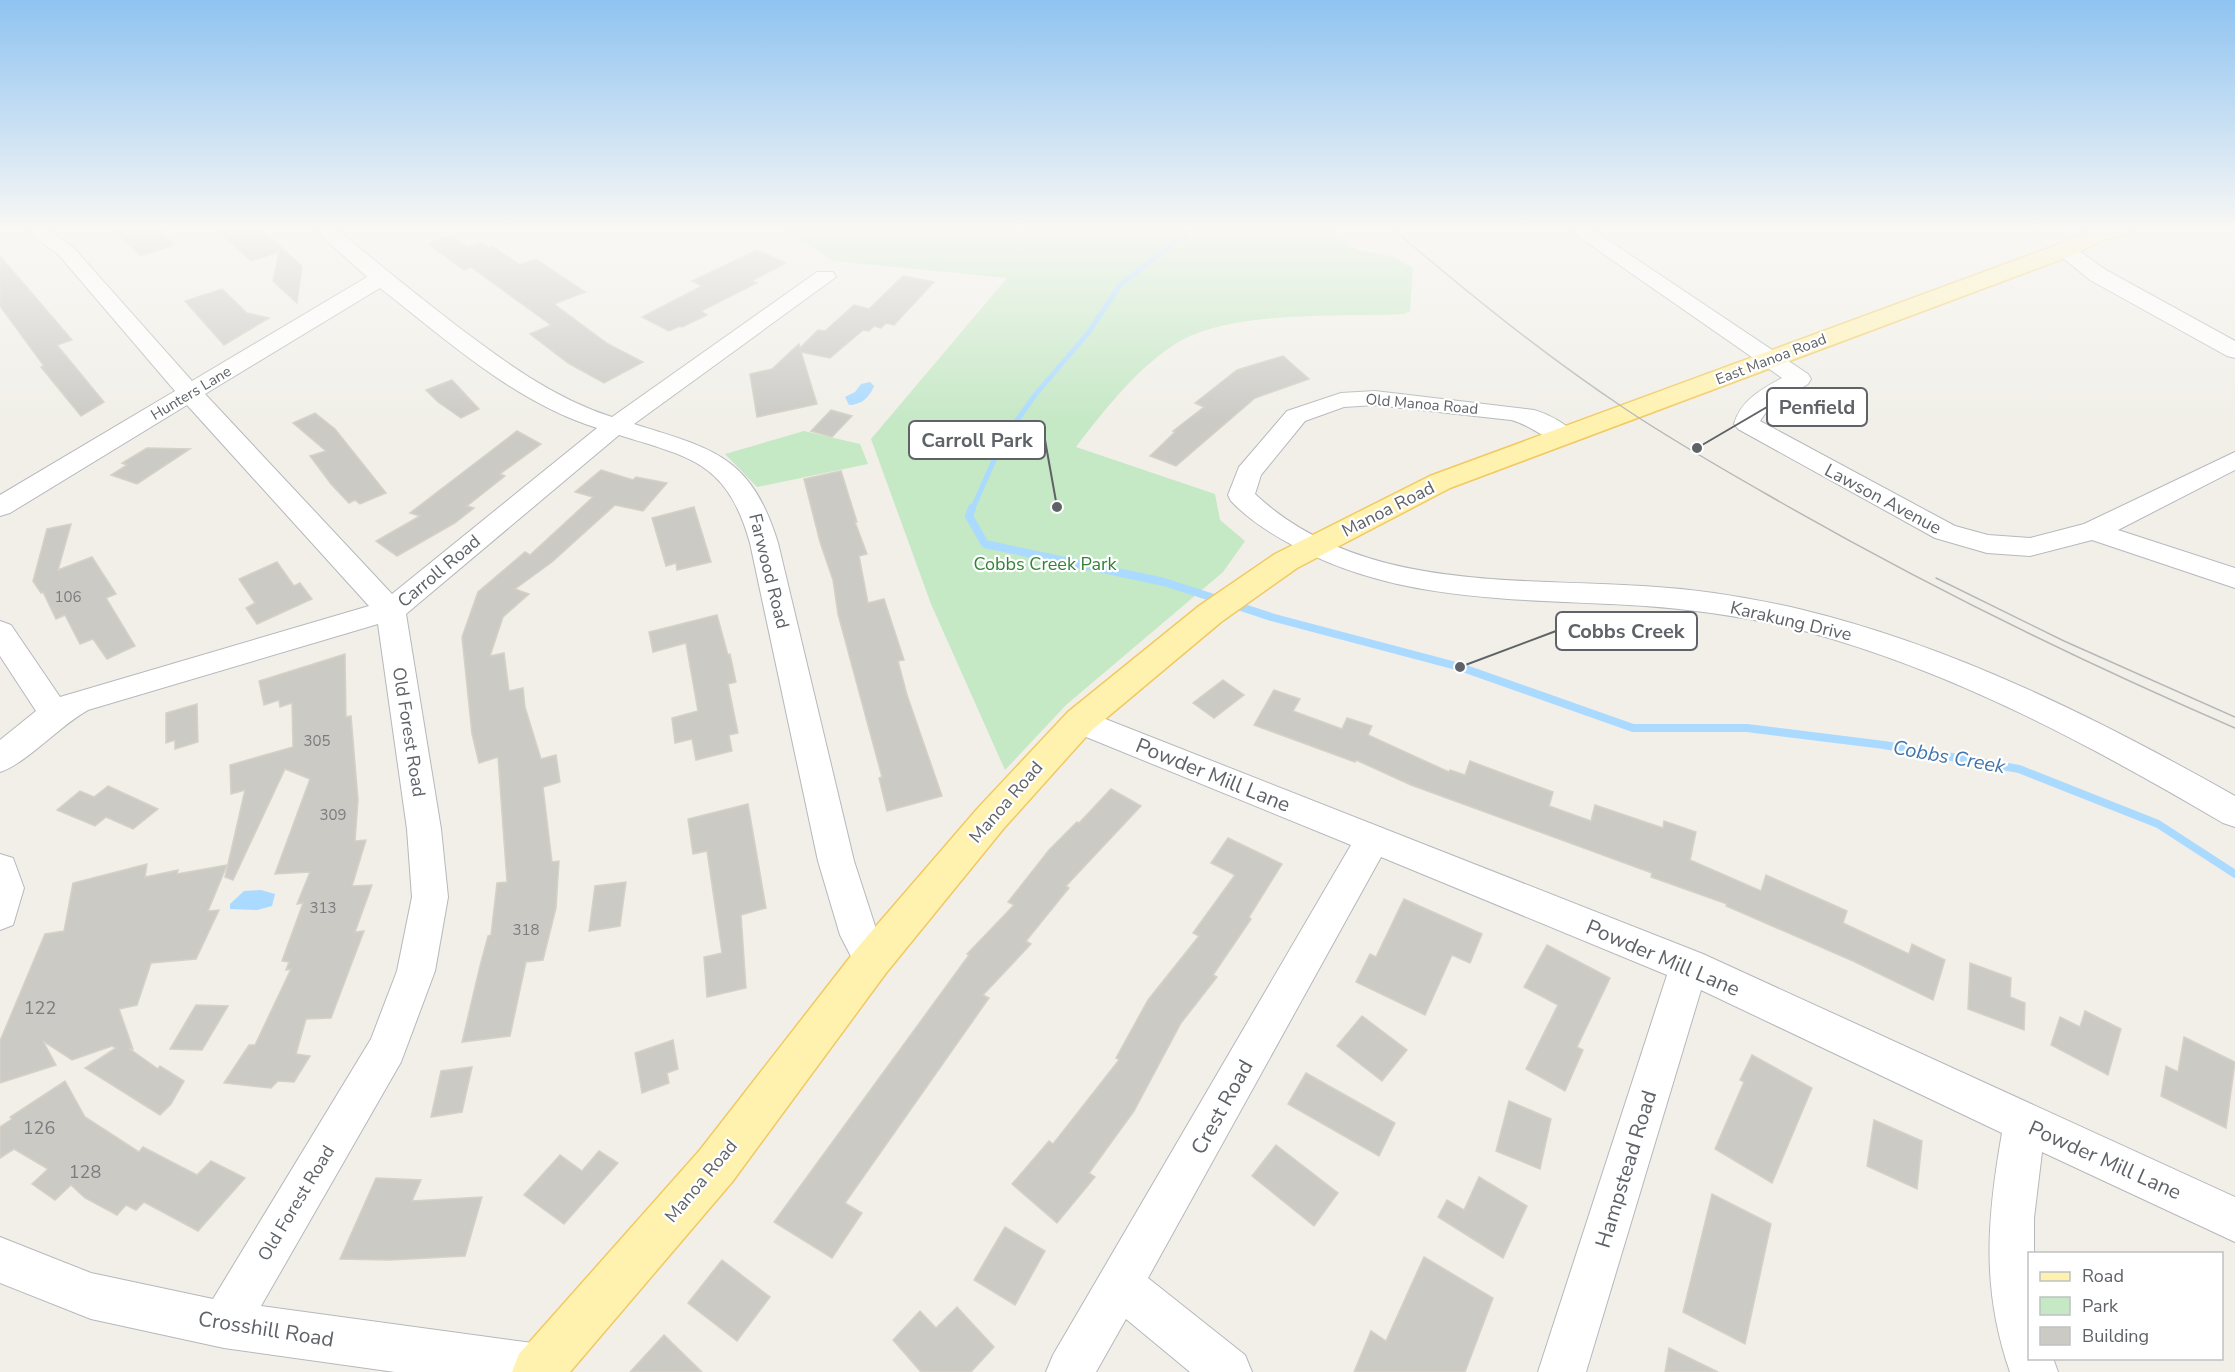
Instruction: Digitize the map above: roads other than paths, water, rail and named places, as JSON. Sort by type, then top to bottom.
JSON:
[{"type":"main road","name":"East Manoa Road","points":[[1623,416],[1945,294]]},
{"type":"main road","name":"Manoa Road","points":[[538,1370],[716,1166],[872,960],[991,818],[1080,721],[1210,614],[1286,561],[1440,482],[1623,416]]},
{"type":"street","points":[[103,294],[190,393],[391,610]]},
{"type":"street","name":"Hunters Lane","points":[[0,507],[354,294]]},
{"type":"street","name":"Farwood Road","points":[[402,294],[508,376],[544,398],[584,416],[712,459],[739,484],[751,501],[764,543],[836,861],[859,935],[872,960]]},
{"type":"street","name":"Carroll Road","points":[[0,759],[55,714],[102,693],[346,621],[391,610],[616,425],[801,294]]},
{"type":"street","points":[[1673,294],[1769,359]]},
{"type":"street","points":[[2130,294],[2235,351]]},
{"type":"street","name":"Lawson Avenue","points":[[1769,359],[1799,379],[1757,406],[1747,417],[1747,424],[1945,532],[1987,544],[2030,547],[2093,531]]},
{"type":"street","name":"Old Manoa Road","points":[[1242,487],[1248,473],[1296,416],[1317,406],[1341,400],[1384,398],[1511,412],[1534,418],[1563,436]]},
{"type":"street","points":[[2093,531],[2235,460]]},
{"type":"street","name":"Karakung Drive","points":[[1242,487],[1241,495],[1248,504],[1313,547],[1354,563],[1430,582],[1478,589],[1694,600],[1753,610],[1840,631],[1915,655],[2041,709],[2131,754],[2235,813]]},
{"type":"street","points":[[2093,531],[2235,579]]},
{"type":"street","name":"Old Forest Road","points":[[224,1324],[387,1049],[416,971],[430,897],[424,829],[391,610]]},
{"type":"street","points":[[0,632],[55,714]]},
{"type":"street","name":"Powder Mill Lane","points":[[1080,721],[1689,966],[2235,1220]]},
{"type":"street","name":"Crest Road","points":[[1071,1372],[1372,840]]},
{"type":"street","points":[[0,869],[6,888],[0,914]]},
{"type":"street","name":"Hampstead Road","points":[[1562,1372],[1689,966]]},
{"type":"street","points":[[2025,1124],[2011,1202],[2012,1299],[2028,1358]]},
{"type":"street","name":"Crosshill Road","points":[[0,1260],[91,1296],[224,1324],[538,1370]]},
{"type":"street","points":[[1121,1286],[1228,1372]]},
{"type":"water","points":[[870,382],[874,386],[870,394],[861,402],[849,405],[845,397],[855,392],[861,384]]},
{"type":"water","points":[[261,890],[275,894],[272,906],[257,910],[230,909],[230,904],[244,891]]},
{"type":"waterway","name":"Cobbs Creek","points":[[972,510],[1003,440],[1035,395],[1088,333],[1114,294]]},
{"type":"waterway","name":"Cobbs Creek","points":[[972,508],[969,516],[985,544],[1164,582],[1220,600]]},
{"type":"waterway","name":"Cobbs Creek","points":[[1232,604],[1271,617],[1460,667],[1633,728],[1747,728],[1884,745],[2019,769],[2158,824],[2235,874]]},
{"type":"tram line","points":[[1471,294],[1535,345],[1624,408],[1695,453],[1825,527],[1940,589],[2057,647],[2235,728]]},
{"type":"tram line","points":[[1936,578],[2064,641],[2235,717]]},
{"type":"place","name":"Penfield","points":[[1697,448]]},
{"type":"place","name":"Carroll Park","points":[[1057,507]]},
{"type":"place","name":"Cobbs Creek","points":[[1460,667]]},
{"type":"park label","name":"Cobbs Creek Park","points":[[1045,564]]}]
